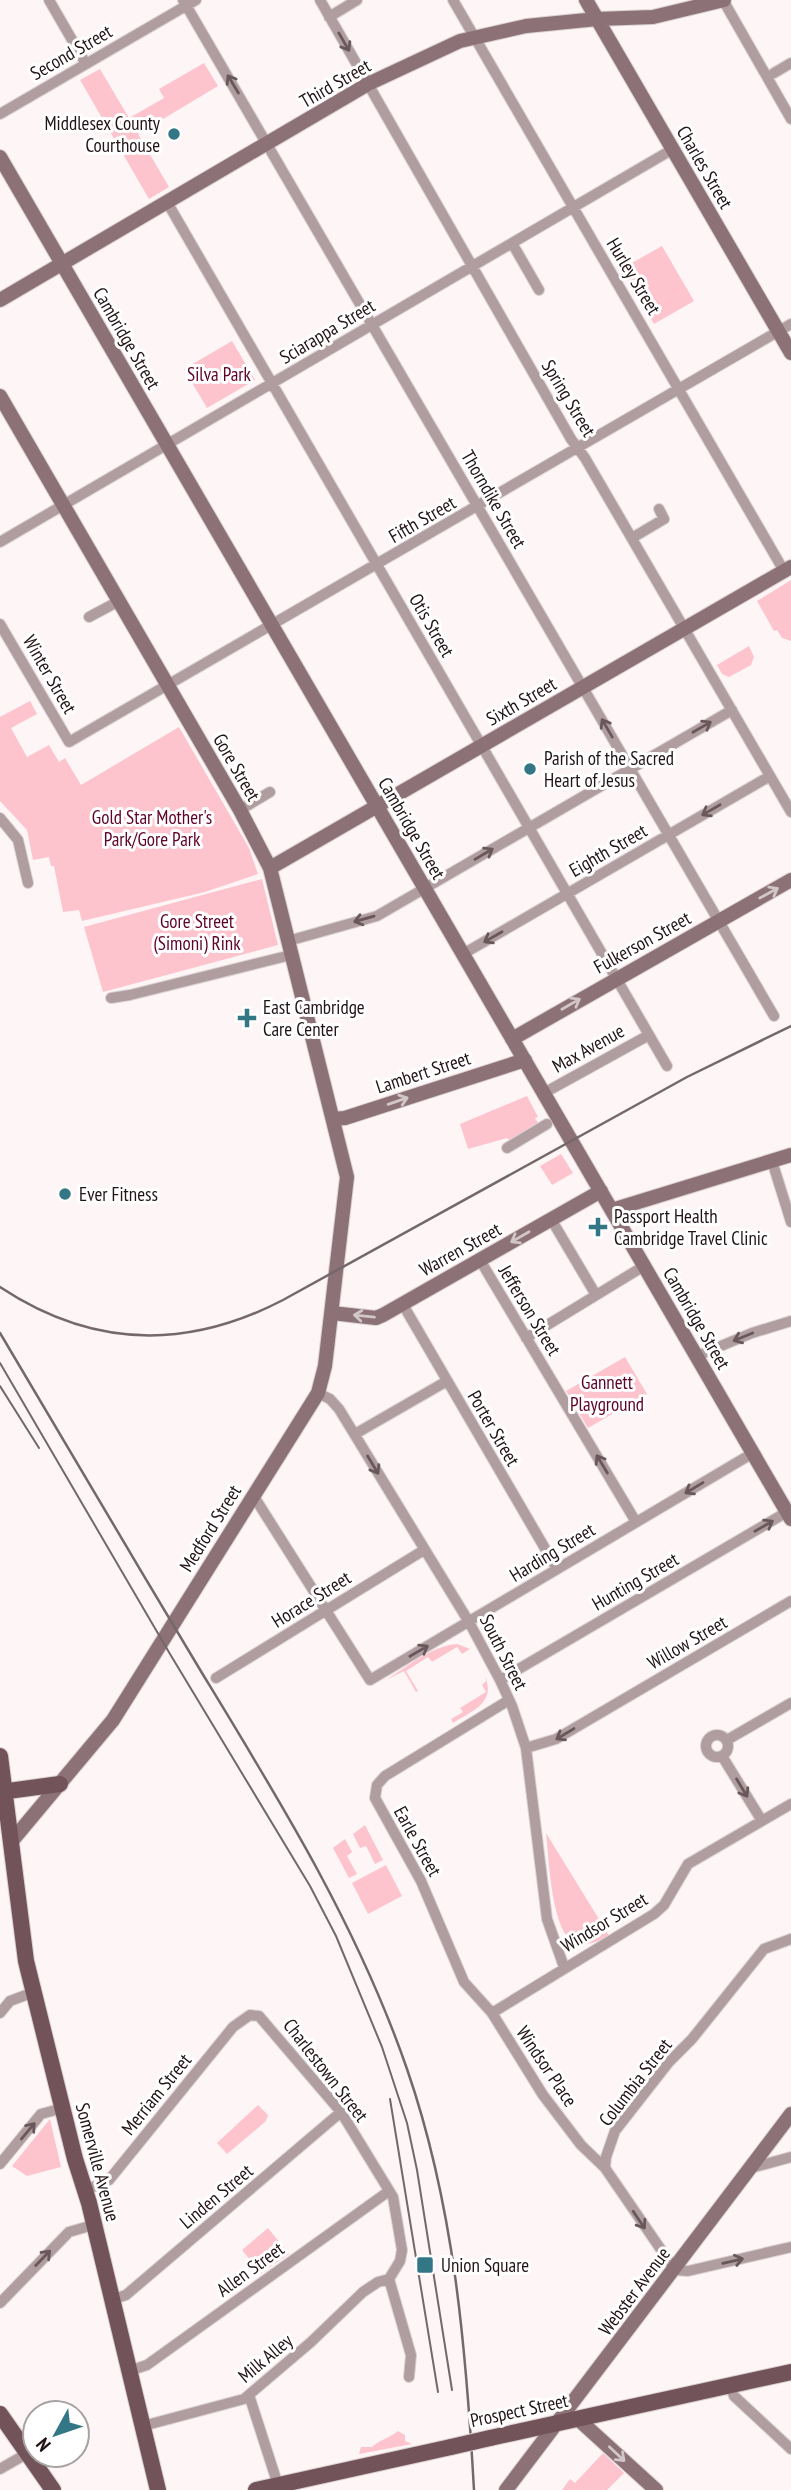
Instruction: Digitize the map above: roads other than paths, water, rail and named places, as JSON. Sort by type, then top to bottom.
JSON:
[{"type":"main road","name":"Charles Street","points":[[586,0],[673,149],[785,328],[791,353]]},
{"type":"main road","name":"Third Street","points":[[0,300],[368,84],[460,41],[526,26],[663,16],[724,0]]},
{"type":"main road","name":"Cambridge Street","points":[[0,157],[789,1516]]},
{"type":"main road","name":"Gore Street","points":[[0,396],[240,810],[270,867],[347,1177],[346,1194]]},
{"type":"main road","name":"Sixth Street","points":[[270,867],[787,569]]},
{"type":"main road","name":"Fulkerson Street","points":[[512,1039],[791,880]]},
{"type":"main road","name":"Lambert Street","points":[[333,1119],[345,1118],[524,1060]]},
{"type":"main road","points":[[612,1210],[791,1155]]},
{"type":"main road","name":"Warren Street","points":[[332,1312],[376,1318],[601,1191]]},
{"type":"main road","name":"Medford Street","points":[[5,1848],[113,1720],[318,1392],[325,1366],[346,1194]]},
{"type":"main road","name":"Somerville Avenue","points":[[0,1756],[5,1848],[26,1961],[62,2108],[86,2190],[158,2490]]},
{"type":"main road","points":[[2,1792],[60,1784]]},
{"type":"main road","name":"Webster Avenue","points":[[506,2490],[791,2114]]},
{"type":"main road","name":"Prospect Street","points":[[256,2490],[791,2372]]},
{"type":"main road","points":[[0,2414],[21,2444]]},
{"type":"main road","points":[[578,2418],[656,2490]]},
{"type":"main road","points":[[38,2469],[53,2490]]},
{"type":"street","points":[[49,0],[86,64]]},
{"type":"street","name":"Spring Street","points":[[320,0],[577,449],[585,458],[791,812]]},
{"type":"street","points":[[329,17],[358,0]]},
{"type":"street","name":"Hurley Street","points":[[453,0],[572,207],[787,569]]},
{"type":"street","points":[[724,0],[791,119]]},
{"type":"street","name":"Second Street","points":[[0,114],[189,2]]},
{"type":"street","name":"Thorndike Street","points":[[189,2],[372,324],[774,1016]]},
{"type":"street","points":[[774,73],[791,63]]},
{"type":"street","name":"Sciarappa Street","points":[[0,542],[673,149]]},
{"type":"street","name":"Otis Street","points":[[167,202],[667,1066]]},
{"type":"street","points":[[512,243],[539,290]]},
{"type":"street","name":"Fifth Street","points":[[69,743],[785,328]]},
{"type":"street","points":[[632,538],[664,519],[659,509]]},
{"type":"street","points":[[89,617],[118,601]]},
{"type":"street","name":"Winter Street","points":[[0,624],[69,743]]},
{"type":"street","points":[[111,998],[137,993],[289,948],[377,916],[732,710]]},
{"type":"street","name":"Eighth Street","points":[[463,954],[770,776]]},
{"type":"street","points":[[240,810],[270,792]]},
{"type":"street","points":[[0,818],[18,840],[28,883]]},
{"type":"street","name":"Max Avenue","points":[[544,1093],[649,1035]]},
{"type":"street","points":[[507,1148],[547,1124]]},
{"type":"street","points":[[772,1161],[791,1222]]},
{"type":"street","points":[[551,1219],[596,1295]]},
{"type":"street","name":"Jefferson Street","points":[[480,1260],[636,1522]]},
{"type":"street","points":[[526,1338],[644,1266]]},
{"type":"street","name":"Porter Street","points":[[402,1303],[557,1569]]},
{"type":"street","points":[[697,1356],[752,1333],[791,1321]]},
{"type":"street","points":[[355,1434],[447,1381]]},
{"type":"street","name":"South Street","points":[[318,1392],[335,1404],[355,1434],[469,1622],[509,1700],[526,1748],[543,1900],[564,1967]]},
{"type":"street","name":"Harding Street","points":[[326,1611],[370,1680],[753,1453]]},
{"type":"street","points":[[253,1495],[326,1611]]},
{"type":"street","name":"Hunting Street","points":[[500,1679],[789,1516]]},
{"type":"street","name":"Horace Street","points":[[216,1678],[424,1550]]},
{"type":"street","name":"Willow Street","points":[[526,1748],[552,1741],[791,1601]]},
{"type":"street","name":"Earle Street","points":[[492,2012],[464,1982],[421,1881],[375,1794],[377,1784],[385,1776],[509,1700]]},
{"type":"street","points":[[727,1740],[791,1703]]},
{"type":"street","points":[[716,1735],[727,1740],[728,1749],[722,1755],[710,1755],[706,1743],[711,1736],[716,1735]]},
{"type":"street","points":[[722,1755],[762,1821]]},
{"type":"street","name":"Windsor Street","points":[[492,2012],[564,1967],[607,1945],[658,1911],[686,1867],[791,1804]]},
{"type":"street","name":"Columbia Street","points":[[605,2168],[615,2131],[670,2062],[692,2039],[764,1949],[791,1939]]},
{"type":"street","points":[[0,2013],[10,2001],[34,1992]]},
{"type":"street","name":"Windsor Place","points":[[492,2012],[542,2095],[581,2145],[605,2168]]},
{"type":"street","name":"Charlestown Street","points":[[250,2015],[259,2016],[265,2022],[341,2112],[395,2202],[402,2250],[400,2261],[389,2279]]},
{"type":"street","name":"Merriam Street","points":[[86,2190],[109,2180],[233,2027],[250,2015]]},
{"type":"street","points":[[0,2164],[41,2115],[62,2108]]},
{"type":"street","name":"Linden Street","points":[[111,2300],[126,2295],[341,2112]]},
{"type":"street","points":[[751,2168],[791,2157]]},
{"type":"street","points":[[605,2168],[675,2270],[688,2271],[791,2247]]},
{"type":"street","name":"Allen Street","points":[[129,2371],[147,2365],[389,2191]]},
{"type":"street","points":[[0,2303],[69,2232],[93,2225]]},
{"type":"street","points":[[389,2279],[411,2355],[409,2377]]},
{"type":"street","name":"Milk Alley","points":[[143,2426],[240,2400],[249,2395],[312,2342],[363,2292],[378,2282],[389,2279]]},
{"type":"street","points":[[730,2385],[734,2396],[791,2449]]},
{"type":"street","points":[[249,2395],[278,2485]]},
{"type":"street","points":[[0,2469],[21,2457]]},
{"type":"tram line","points":[[0,1363],[170,1654],[310,1886],[336,1936],[382,2047],[407,2123],[452,2390]]},
{"type":"tram line","points":[[0,1386],[39,1448]]},
{"type":"tram line","points":[[390,2099],[438,2392]]},
{"type":"railway","points":[[0,1287],[35,1307],[70,1322],[105,1331],[140,1335],[176,1334],[211,1328],[283,1300],[687,1077],[791,1026]]},
{"type":"railway","points":[[0,1333],[288,1817],[341,1915],[387,2016],[423,2120],[447,2224],[462,2330],[474,2490]]},
{"type":"place","name":"Middlesex County Courthouse","points":[[174,134]]},
{"type":"place","name":"Parish of the Sacred Heart of Jesus","points":[[530,769]]},
{"type":"place","name":"East Cambridge Care Center","points":[[247,1018]]},
{"type":"place","name":"Ever Fitness","points":[[65,1194]]},
{"type":"place","name":"Passport Health Cambridge Travel Clinic","points":[[598,1227]]},
{"type":"place","name":"Union Square","points":[[425,2265]]},
{"type":"park label","name":"Silva Park","points":[[219,374]]},
{"type":"park label","name":"Gold Star Mother's Park/Gore Park","points":[[152,828]]},
{"type":"park label","name":"Gore Street (Simoni) Rink","points":[[197,932]]},
{"type":"park label","name":"Gannett Playground","points":[[607,1393]]}]
